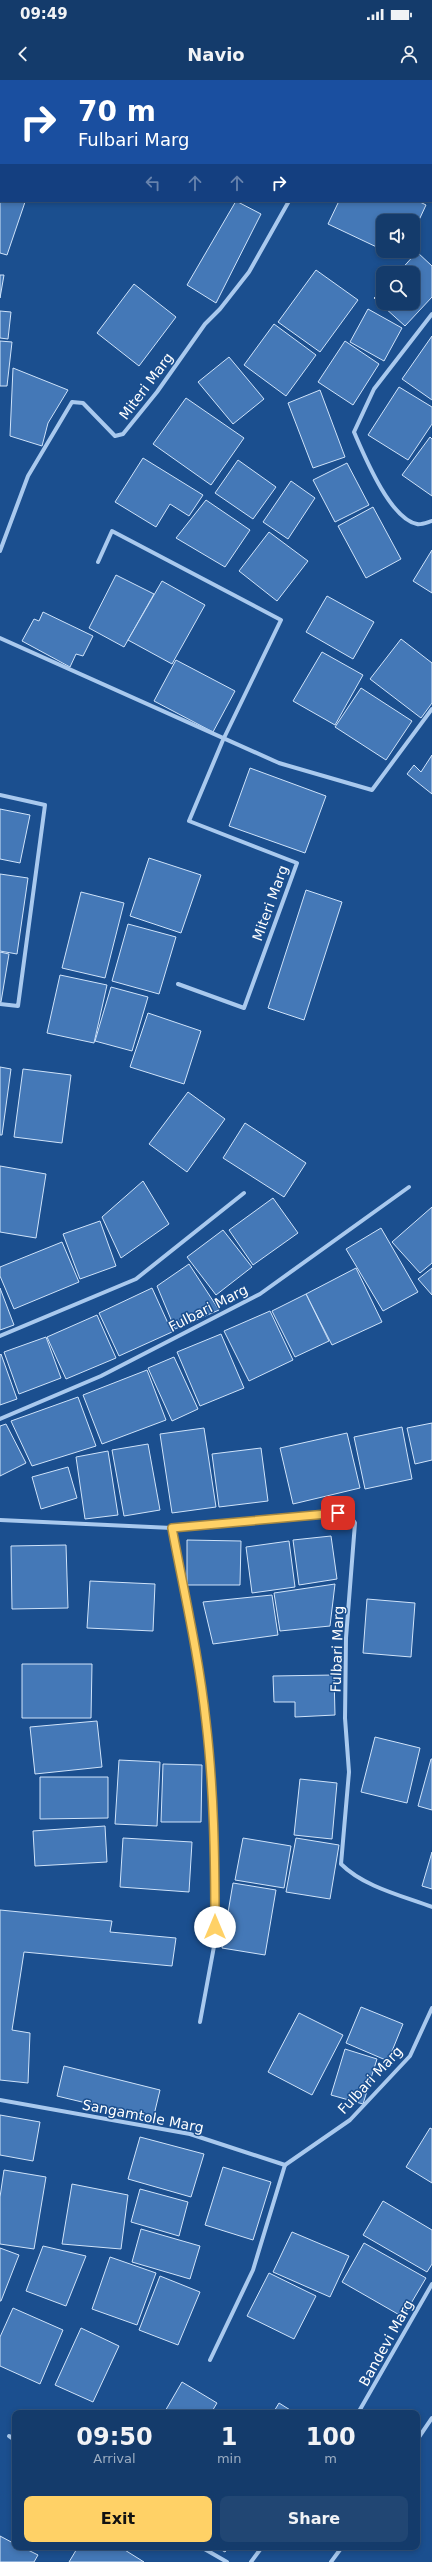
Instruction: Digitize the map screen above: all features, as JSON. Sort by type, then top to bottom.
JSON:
[{"type":"street","name":"Miteri Marg","points":[[0,551],[28,476],[72,402],[83,403],[115,436],[123,434],[157,392],[205,324],[249,272],[288,202]]},
{"type":"street","points":[[432,314],[374,389],[354,432],[374,479],[404,519],[418,524],[432,521]]},
{"type":"street","name":"Miteri Marg","points":[[98,562],[112,531],[281,620],[223,740],[189,821],[297,864],[244,1008],[178,984]]},
{"type":"street","points":[[0,638],[223,740],[279,763],[372,790],[432,709]]},
{"type":"street","points":[[0,795],[45,805],[18,1006],[0,1004]]},
{"type":"street","name":"Fulbari Marg","points":[[0,1419],[101,1376],[260,1294],[408,1187]]},
{"type":"street","points":[[0,1336],[136,1279],[244,1193]]},
{"type":"street","name":"Fulbari Marg","points":[[0,1520],[172,1528],[348,1513],[356,1523],[346,1638],[345,1718],[349,1772],[341,1864],[348,1871],[377,1886],[432,1907]]},
{"type":"street","points":[[172,1528],[199,1668],[214,1809],[215,1941],[200,2022]]},
{"type":"street","name":"Fulbari Marg","points":[[284,2165],[350,2120],[394,2074],[410,2056],[432,2008]]},
{"type":"street","name":"Sangamtole Marg","points":[[0,2100],[190,2134],[284,2165]]},
{"type":"street","points":[[210,2360],[253,2270],[284,2165]]},
{"type":"street","name":"Bandevi Marg","points":[[360,2410],[432,2284]]},
{"type":"street","points":[[420,2436],[432,2418]]},
{"type":"street","points":[[206,2550],[227,2562]]},
{"type":"street","points":[[252,2562],[260,2550]]},
{"type":"street","points":[[331,2562],[340,2550]]},
{"type":"building","points":[[0,202],[25,202],[7,255],[0,253]]},
{"type":"building","points":[[235,202],[261,214],[216,303],[187,285]]},
{"type":"building","points":[[339,202],[420,202],[426,205],[420,218],[420,214],[376,214],[376,247],[328,224]]},
{"type":"building","points":[[420,255],[432,266],[432,297],[420,310],[420,266],[404,266],[412,258],[420,258]]},
{"type":"building","points":[[316,270],[358,300],[320,352],[278,322]]},
{"type":"building","points":[[0,275],[4,275],[0,298]]},
{"type":"building","points":[[134,284],[176,317],[139,366],[97,333]]},
{"type":"building","points":[[368,309],[402,328],[384,361],[350,342]]},
{"type":"building","points":[[387,310],[420,310],[405,326]]},
{"type":"building","points":[[0,311],[11,312],[8,339],[0,338]]},
{"type":"building","points":[[274,324],[316,355],[286,396],[244,365]]},
{"type":"building","points":[[432,336],[432,400],[402,379]]},
{"type":"building","points":[[0,341],[12,342],[7,386],[0,386]]},
{"type":"building","points":[[345,341],[379,364],[353,405],[318,382]]},
{"type":"building","points":[[229,357],[264,399],[233,424],[198,382]]},
{"type":"building","points":[[13,368],[68,390],[48,423],[42,446],[10,436]]},
{"type":"building","points":[[399,387],[432,407],[432,424],[408,460],[368,435]]},
{"type":"building","points":[[320,390],[345,457],[313,468],[288,403]]},
{"type":"building","points":[[186,398],[244,438],[211,485],[153,444]]},
{"type":"building","points":[[430,437],[432,439],[432,496],[402,475]]},
{"type":"building","points":[[143,458],[203,495],[189,516],[170,504],[156,527],[115,502]]},
{"type":"building","points":[[238,460],[276,487],[253,519],[215,493]]},
{"type":"building","points":[[347,463],[369,505],[335,522],[313,480]]},
{"type":"building","points":[[291,481],[315,498],[288,539],[263,522]]},
{"type":"building","points":[[206,500],[250,530],[225,567],[176,538]]},
{"type":"building","points":[[373,507],[401,559],[366,578],[338,526]]},
{"type":"building","points":[[269,532],[308,561],[277,601],[239,571]]},
{"type":"building","points":[[432,550],[432,593],[413,581]]},
{"type":"building","points":[[116,575],[154,594],[124,647],[89,628]]},
{"type":"building","points":[[162,581],[205,605],[172,664],[128,640]]},
{"type":"building","points":[[327,596],[374,622],[353,659],[306,632]]},
{"type":"building","points":[[43,612],[93,636],[83,656],[76,654],[70,667],[22,641],[34,619],[39,621]]},
{"type":"building","points":[[401,639],[432,663],[432,703],[421,718],[370,679]]},
{"type":"building","points":[[322,652],[363,675],[335,725],[293,701]]},
{"type":"building","points":[[176,660],[235,691],[213,732],[154,701]]},
{"type":"building","points":[[361,688],[412,721],[386,760],[335,727]]},
{"type":"building","points":[[432,755],[432,794],[407,774],[414,765],[421,772]]},
{"type":"building","points":[[250,768],[326,796],[305,853],[229,826]]},
{"type":"building","points":[[0,809],[30,815],[20,863],[0,859]]},
{"type":"building","points":[[149,858],[201,875],[181,933],[130,916]]},
{"type":"building","points":[[0,874],[28,878],[17,954],[0,951]]},
{"type":"building","points":[[306,890],[342,902],[304,1020],[268,1008]]},
{"type":"building","points":[[81,892],[124,903],[105,978],[62,968]]},
{"type":"building","points":[[128,924],[176,937],[159,994],[112,981]]},
{"type":"building","points":[[0,952],[9,954],[1,1002],[0,1002]]},
{"type":"building","points":[[60,975],[107,985],[94,1043],[47,1033]]},
{"type":"building","points":[[111,987],[148,997],[132,1051],[95,1041]]},
{"type":"building","points":[[148,1013],[201,1031],[184,1084],[130,1067]]},
{"type":"building","points":[[0,1067],[11,1069],[2,1135],[0,1135]]},
{"type":"building","points":[[23,1069],[71,1075],[62,1143],[14,1137]]},
{"type":"building","points":[[188,1092],[225,1119],[187,1172],[149,1144]]},
{"type":"building","points":[[245,1123],[306,1163],[284,1197],[223,1158]]},
{"type":"building","points":[[0,1166],[46,1174],[36,1238],[0,1232]]},
{"type":"building","points":[[143,1181],[169,1224],[121,1258],[102,1217]]},
{"type":"building","points":[[273,1198],[298,1233],[253,1265],[229,1230]]},
{"type":"building","points":[[432,1207],[432,1263],[420,1273],[392,1242]]},
{"type":"building","points":[[100,1221],[116,1266],[80,1279],[63,1234]]},
{"type":"building","points":[[381,1228],[418,1292],[383,1311],[346,1249]]},
{"type":"building","points":[[223,1230],[252,1267],[216,1295],[187,1257]]},
{"type":"building","points":[[62,1242],[79,1282],[14,1309],[0,1276],[0,1267]]},
{"type":"building","points":[[189,1264],[219,1310],[175,1329],[157,1286]]},
{"type":"building","points":[[356,1268],[382,1322],[332,1345],[306,1294]]},
{"type":"building","points":[[432,1268],[432,1295],[418,1279]]},
{"type":"building","points":[[0,1288],[14,1325],[0,1330]]},
{"type":"building","points":[[152,1288],[172,1332],[119,1356],[99,1313]]},
{"type":"building","points":[[306,1294],[329,1341],[295,1357],[272,1311]]},
{"type":"building","points":[[270,1311],[293,1360],[249,1381],[224,1331]]},
{"type":"building","points":[[97,1315],[116,1358],[66,1379],[47,1337]]},
{"type":"building","points":[[221,1334],[244,1388],[200,1406],[177,1352]]},
{"type":"building","points":[[46,1337],[61,1378],[19,1394],[4,1352]]},
{"type":"building","points":[[1,1354],[17,1399],[0,1405],[0,1355]]},
{"type":"building","points":[[174,1357],[198,1409],[172,1421],[148,1368]]},
{"type":"building","points":[[147,1370],[166,1420],[102,1444],[83,1395]]},
{"type":"building","points":[[78,1397],[96,1446],[32,1466],[11,1421]]},
{"type":"building","points":[[432,1423],[432,1460],[415,1464],[407,1428]]},
{"type":"building","points":[[6,1424],[26,1463],[0,1476],[0,1426]]},
{"type":"building","points":[[402,1427],[412,1479],[365,1489],[354,1437]]},
{"type":"building","points":[[204,1428],[216,1507],[172,1513],[160,1434]]},
{"type":"building","points":[[347,1433],[360,1488],[293,1504],[280,1448]]},
{"type":"building","points":[[148,1444],[160,1510],[124,1516],[112,1450]]},
{"type":"building","points":[[261,1448],[268,1501],[219,1507],[212,1454]]},
{"type":"building","points":[[108,1451],[118,1515],[85,1519],[76,1457]]},
{"type":"building","points":[[68,1467],[77,1498],[41,1509],[32,1477]]},
{"type":"building","points":[[331,1536],[337,1579],[299,1585],[293,1540]]},
{"type":"building","points":[[187,1540],[241,1541],[240,1585],[187,1585]]},
{"type":"building","points":[[289,1541],[295,1587],[252,1593],[246,1547]]},
{"type":"building","points":[[66,1545],[68,1608],[12,1609],[11,1546]]},
{"type":"building","points":[[90,1581],[155,1584],[153,1631],[87,1628]]},
{"type":"building","points":[[335,1584],[330,1626],[280,1631],[274,1593]]},
{"type":"building","points":[[272,1595],[278,1635],[213,1644],[203,1602]]},
{"type":"building","points":[[367,1599],[415,1603],[411,1657],[363,1653]]},
{"type":"building","points":[[22,1664],[92,1664],[91,1718],[22,1718]]},
{"type":"building","points":[[334,1675],[335,1715],[295,1717],[295,1702],[274,1702],[273,1676]]},
{"type":"building","points":[[97,1721],[102,1767],[35,1774],[30,1727]]},
{"type":"building","points":[[375,1737],[420,1748],[407,1803],[361,1792]]},
{"type":"building","points":[[432,1759],[432,1810],[418,1806]]},
{"type":"building","points":[[119,1760],[160,1762],[157,1826],[115,1824]]},
{"type":"building","points":[[163,1764],[202,1765],[201,1822],[161,1822]]},
{"type":"building","points":[[40,1777],[108,1777],[108,1818],[40,1819]]},
{"type":"building","points":[[300,1779],[337,1783],[332,1839],[294,1835]]},
{"type":"building","points":[[105,1826],[107,1862],[35,1866],[33,1831]]},
{"type":"building","points":[[123,1838],[192,1842],[189,1892],[120,1887]]},
{"type":"building","points":[[243,1838],[291,1846],[284,1888],[235,1880]]},
{"type":"building","points":[[296,1838],[339,1845],[330,1899],[286,1892]]},
{"type":"building","points":[[432,1852],[432,1889],[422,1886]]},
{"type":"building","points":[[233,1883],[276,1890],[265,1955],[222,1948]]},
{"type":"building","points":[[0,1910],[112,1921],[110,1932],[176,1938],[172,1966],[24,1952],[12,2030],[30,2033],[28,2083],[0,2080]]},
{"type":"building","points":[[361,2007],[403,2024],[388,2061],[346,2043]]},
{"type":"building","points":[[299,2013],[343,2035],[312,2095],[268,2072]]},
{"type":"building","points":[[345,2049],[377,2059],[363,2104],[331,2095]]},
{"type":"building","points":[[64,2066],[160,2090],[153,2119],[57,2096]]},
{"type":"building","points":[[0,2115],[40,2122],[33,2161],[0,2155]]},
{"type":"building","points":[[430,2128],[432,2129],[432,2183],[406,2167]]},
{"type":"building","points":[[140,2137],[204,2154],[191,2197],[128,2179]]},
{"type":"building","points":[[223,2167],[271,2182],[253,2240],[205,2225]]},
{"type":"building","points":[[4,2170],[46,2177],[34,2249],[0,2244],[0,2197]]},
{"type":"building","points":[[72,2184],[128,2195],[121,2249],[62,2244]]},
{"type":"building","points":[[140,2189],[188,2202],[179,2236],[131,2222]]},
{"type":"building","points":[[383,2201],[432,2230],[432,2264],[427,2272],[363,2235]]},
{"type":"building","points":[[141,2229],[200,2246],[190,2279],[132,2262]]},
{"type":"building","points":[[292,2232],[349,2256],[330,2297],[273,2272]]},
{"type":"building","points":[[364,2243],[426,2278],[403,2317],[342,2282]]},
{"type":"building","points":[[43,2246],[86,2256],[66,2306],[26,2291]]},
{"type":"building","points":[[0,2248],[19,2255],[1,2301],[0,2301]]},
{"type":"building","points":[[110,2257],[156,2273],[137,2325],[92,2309]]},
{"type":"building","points":[[269,2273],[316,2296],[294,2339],[247,2316]]},
{"type":"building","points":[[160,2276],[200,2292],[178,2345],[139,2330]]},
{"type":"building","points":[[13,2308],[63,2330],[40,2384],[0,2366],[0,2337]]},
{"type":"building","points":[[81,2328],[119,2346],[93,2402],[55,2385]]},
{"type":"building","points":[[182,2382],[217,2403],[213,2410],[166,2410]]},
{"type":"building","points":[[279,2403],[290,2410],[275,2410]]},
{"type":"building","points":[[0,2536],[12,2542],[12,2550],[28,2550],[38,2555],[34,2562],[0,2562]]},
{"type":"building","points":[[76,2550],[125,2550],[144,2562],[69,2562]]},
{"type":"route","points":[[215,1927],[216,1857],[214,1809],[206,1722],[199,1668],[172,1528],[338,1513]]}]
